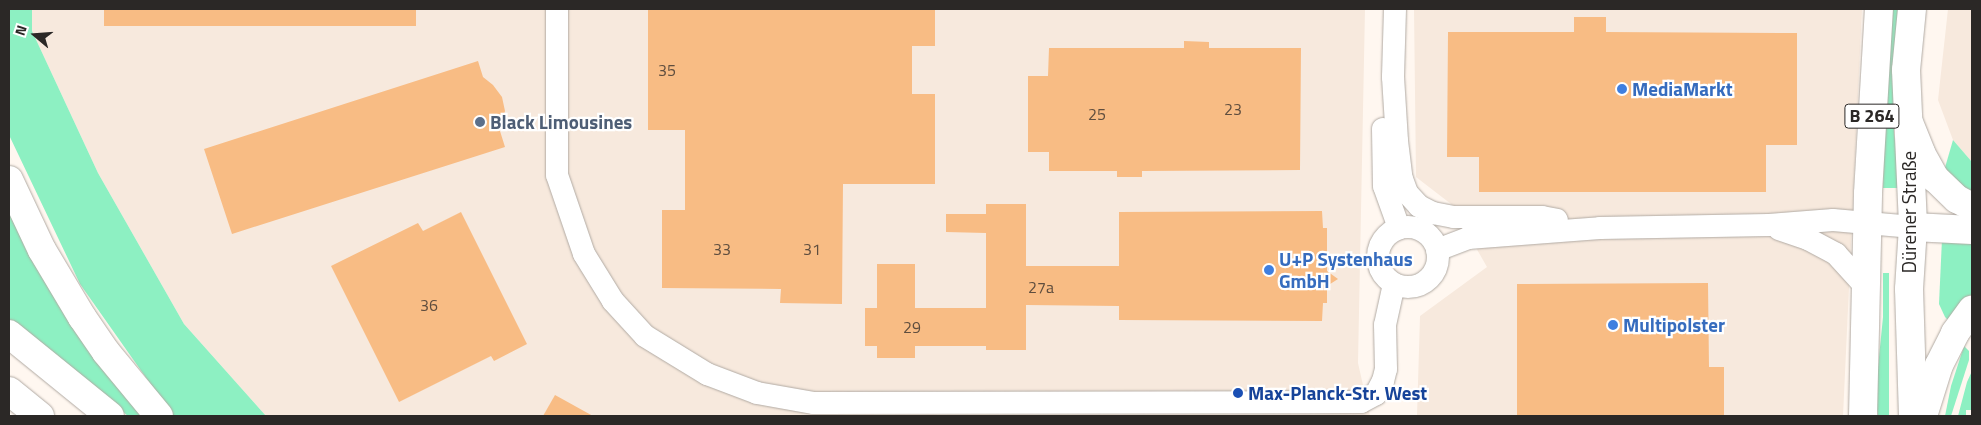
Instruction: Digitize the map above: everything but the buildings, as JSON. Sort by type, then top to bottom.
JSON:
[{"type":"main road","name":"Dürener Straße","points":[[1862,416],[1868,222],[1879,9]]},
{"type":"main road","name":"Dürener Straße","points":[[1912,9],[1906,70],[1913,227],[1909,289],[1913,416]]},
{"type":"main road","points":[[1908,120],[1921,153],[1934,178],[1957,199],[1972,207]]},
{"type":"main road","points":[[9,180],[42,250],[82,317],[112,359],[158,416]]},
{"type":"main road","points":[[1913,227],[1972,230]]},
{"type":"main road","points":[[1923,416],[1939,365],[1955,333],[1972,310]]},
{"type":"main road","points":[[9,334],[53,372],[110,416]]},
{"type":"main road","points":[[9,344],[53,372]]},
{"type":"main road","points":[[9,391],[40,416]]},
{"type":"street","points":[[557,9],[556,175],[584,254],[613,301],[645,336],[707,374],[757,393],[814,403],[1361,402],[1376,394],[1383,380],[1386,368],[1385,325],[1394,284]]},
{"type":"street","points":[[1395,9],[1393,76],[1402,178],[1407,193],[1419,206],[1433,213],[1454,217],[1542,217],[1600,228]]},
{"type":"street","points":[[1393,76],[1383,107],[1384,186],[1398,228]]},
{"type":"street","points":[[1437,250],[1468,238],[1600,228],[1769,225],[1833,220],[1913,227]]},
{"type":"street","points":[[1769,225],[1808,238],[1836,254],[1866,287]]},
{"type":"street","points":[[1412,227],[1422,230],[1429,235],[1437,250],[1436,268],[1428,280],[1410,288],[1394,284],[1382,274],[1377,255],[1386,236],[1398,228],[1412,227]]},
{"type":"shaded area","points":[[32,9],[1365,9],[1358,363],[1370,416],[266,416],[184,324],[98,173],[32,31]]},
{"type":"shaded area","points":[[1414,9],[1862,9],[1843,416],[1417,416],[1420,316],[1487,267],[1451,204],[1416,177]]},
{"type":"shaded area","points":[[1948,9],[1972,9],[1972,162],[1953,140],[1938,100]]},
{"type":"green space","points":[[9,9],[32,9],[32,31],[98,173],[184,324],[266,416],[173,416],[80,284],[9,135]]},
{"type":"green space","points":[[1892,9],[1900,9],[1894,80],[1894,133],[1901,188],[1883,188],[1885,80]]},
{"type":"green space","points":[[1953,140],[1972,162],[1972,194],[1944,171]]},
{"type":"green space","points":[[9,204],[145,416],[128,416],[9,319]]},
{"type":"green space","points":[[1942,239],[1972,243],[1972,295],[1951,323],[1945,317],[1939,304]]},
{"type":"green space","points":[[1883,273],[1889,273],[1889,416],[1878,416],[1875,397],[1883,317]]},
{"type":"green space","points":[[1964,346],[1969,351],[1969,360],[1951,416],[1945,416],[1951,386]]},
{"type":"green space","points":[[1972,371],[1972,410],[1966,410],[1966,416],[1958,416],[1967,382]]},
{"type":"place","name":"MediaMarkt","points":[[1622,89]]},
{"type":"place","name":"Black Limousines","points":[[480,122]]},
{"type":"place","name":"U+P Systenhaus GmbH","points":[[1269,270]]},
{"type":"place","name":"Multipolster","points":[[1613,325]]},
{"type":"place","name":"Max-Planck-Str. West","points":[[1238,393]]}]
